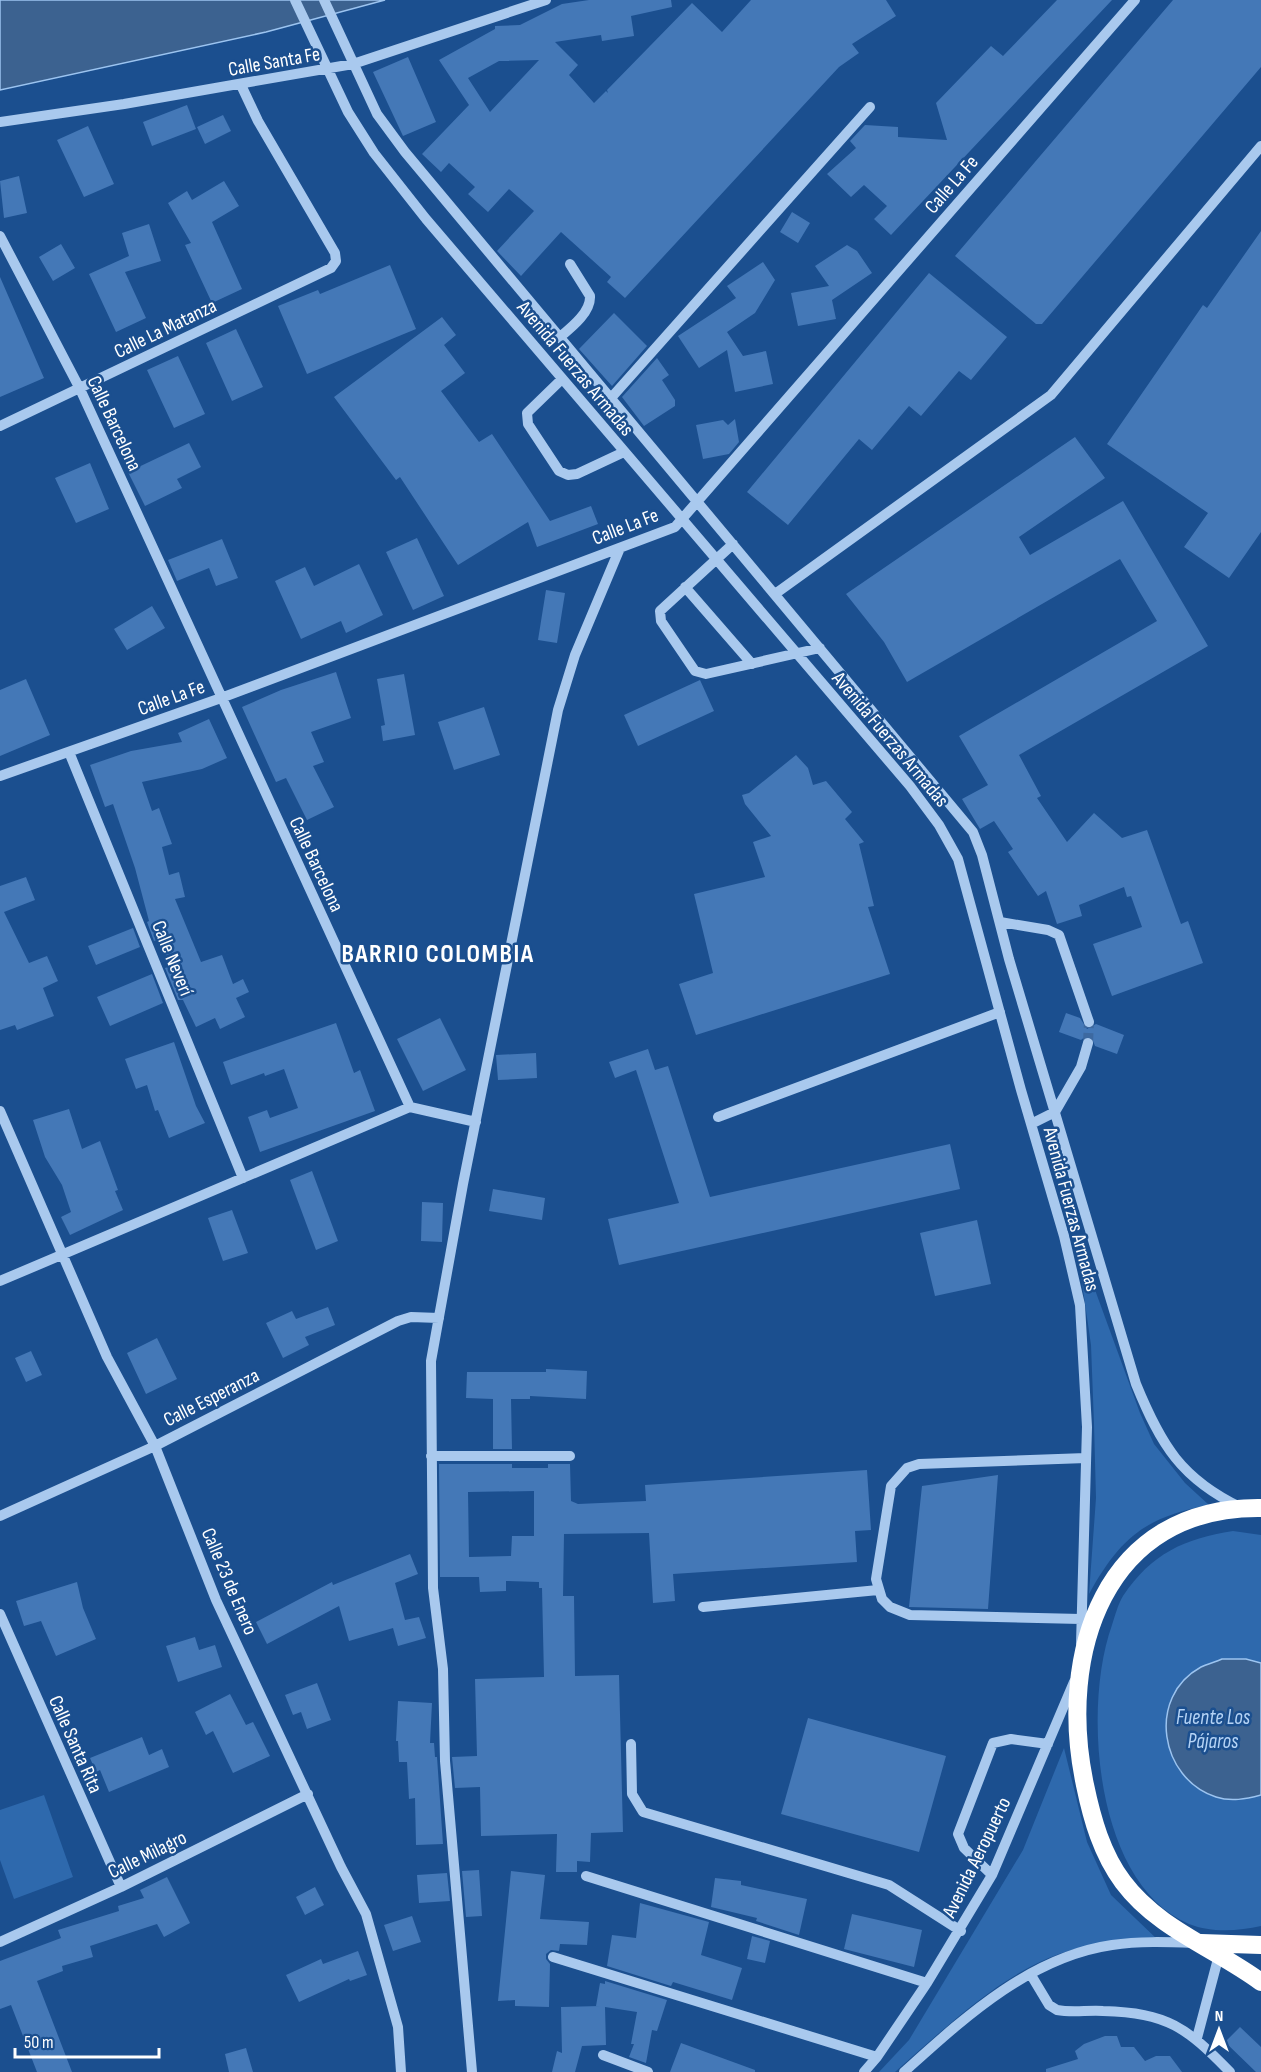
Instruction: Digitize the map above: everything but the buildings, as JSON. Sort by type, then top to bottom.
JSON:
[{"type":"highway","points":[[1261,1508],[1213,1512],[1188,1519],[1162,1532],[1140,1548],[1121,1567],[1101,1605],[1079,1666],[1076,1734],[1090,1812],[1103,1847],[1122,1881],[1143,1905],[1165,1923],[1261,1982]]},
{"type":"highway","points":[[1199,1943],[1261,1945]]},
{"type":"highway","points":[[1235,1944],[1261,1956]]},
{"type":"street","name":"Avenida Fuerzas Armadas","points":[[295,0],[348,112],[374,153],[426,219],[910,786],[951,844],[958,859],[1064,1236],[1080,1305],[1084,1345],[1086,1458],[1079,1666]]},
{"type":"street","name":"Avenida Fuerzas Armadas","points":[[324,0],[377,114],[405,152],[973,832],[982,855],[1136,1384],[1152,1422],[1190,1476],[1217,1496],[1242,1508]]},
{"type":"street","name":"Calle Santa Fe","points":[[3,123],[327,70],[353,64],[546,0]]},
{"type":"street","name":"Calle La Fe","points":[[0,776],[221,698],[675,527],[1135,0]]},
{"type":"street","name":"Calle La Matanza","points":[[0,426],[331,268],[336,261],[335,253],[258,121],[241,85]]},
{"type":"street","points":[[611,398],[870,107]]},
{"type":"street","points":[[775,594],[1051,395],[1261,146]]},
{"type":"street","name":"Calle Barcelona","points":[[0,236],[80,389],[410,1107]]},
{"type":"street","points":[[560,337],[570,329],[590,302],[590,296],[570,264]]},
{"type":"street","points":[[562,379],[527,413],[528,424],[559,471],[568,475],[577,474],[624,452]]},
{"type":"street","points":[[733,544],[685,587],[659,615],[695,671],[706,674],[820,648]]},
{"type":"street","points":[[472,2072],[445,1761],[443,1669],[433,1588],[431,1360],[558,710],[575,656],[620,548]]},
{"type":"street","points":[[685,587],[752,664]]},
{"type":"street","name":"Calle Neverí","points":[[69,752],[243,1178]]},
{"type":"street","points":[[1000,922],[1047,930],[1059,935],[1089,1022]]},
{"type":"street","points":[[718,1117],[1000,1012]]},
{"type":"street","points":[[1031,1124],[1055,1112],[1081,1067],[1088,1043]]},
{"type":"street","points":[[0,1281],[410,1107],[476,1122]]},
{"type":"street","name":"Calle 23 de Enero","points":[[0,1111],[107,1357],[155,1446],[216,1600],[341,1867],[366,1914],[398,2027],[401,2072]]},
{"type":"street","name":"Calle Esperanza","points":[[0,1516],[155,1446],[398,1321],[411,1317],[439,1318]]},
{"type":"street","points":[[431,1456],[570,1456]]},
{"type":"street","points":[[1081,1619],[910,1615],[890,1607],[882,1599],[876,1579],[891,1486],[906,1468],[919,1464],[1086,1458]]},
{"type":"street","points":[[703,1607],[878,1590]]},
{"type":"street","name":"Calle Santa Rita","points":[[0,1614],[121,1887]]},
{"type":"street","name":"Avenida Aeropuerto","points":[[864,2072],[877,2057],[961,1931],[992,1875],[1079,1666]]},
{"type":"street","points":[[992,1875],[964,1848],[958,1834],[993,1743],[1011,1739],[1048,1744]]},
{"type":"street","points":[[630,1744],[632,1794],[643,1812],[889,1885],[961,1931]]},
{"type":"street","name":"Calle Milagro","points":[[0,1942],[121,1887],[308,1794]]},
{"type":"street","points":[[586,1876],[927,1983]]},
{"type":"street","points":[[904,2072],[952,2028],[1000,1991],[1064,1959],[1110,1945],[1199,1943]]},
{"type":"street","points":[[1197,2038],[1219,1955]]},
{"type":"street","points":[[553,1957],[877,2057]]},
{"type":"street","points":[[1031,1975],[1049,2005],[1057,2010],[1137,2013],[1167,2021],[1197,2038],[1230,2072]]},
{"type":"street","points":[[603,2055],[648,2072]]},
{"type":"shaded area","points":[[1087,1268],[1140,1413],[1154,1444],[1185,1483],[1209,1505],[1168,1516],[1137,1533],[1112,1558],[1089,1594],[1096,1498],[1091,1345],[1080,1269]]},
{"type":"shaded area","points":[[1233,1531],[1261,1535],[1261,1926],[1225,1930],[1207,1929],[1189,1924],[1157,1903],[1133,1872],[1115,1834],[1104,1791],[1098,1746],[1098,1701],[1103,1660],[1112,1625],[1121,1599],[1134,1581],[1170,1550],[1199,1538]]},
{"type":"shaded area","points":[[1064,1748],[1087,1842],[1111,1895],[1159,1941],[1096,1945],[1071,1950],[1036,1964],[1014,1976],[972,2006],[895,2072],[879,2072],[909,2040],[1023,1850]]},
{"type":"shaded area","points":[[44,1795],[73,1877],[14,1899],[0,1860],[0,1810]]},
{"type":"water","points":[[0,0],[385,0],[266,32],[0,90]]},
{"type":"water","name":"Fuente Los Pájaros","points":[[1222,1659],[1246,1659],[1261,1663],[1261,1795],[1250,1798],[1216,1797],[1197,1787],[1182,1773],[1172,1756],[1167,1736],[1167,1717],[1172,1697],[1184,1680],[1201,1667]]},
{"type":"tunnel","points":[[1088,1043],[1089,1022]]},
{"type":"district","name":"BARRIO COLOMBIA","points":[[438,953]]}]
